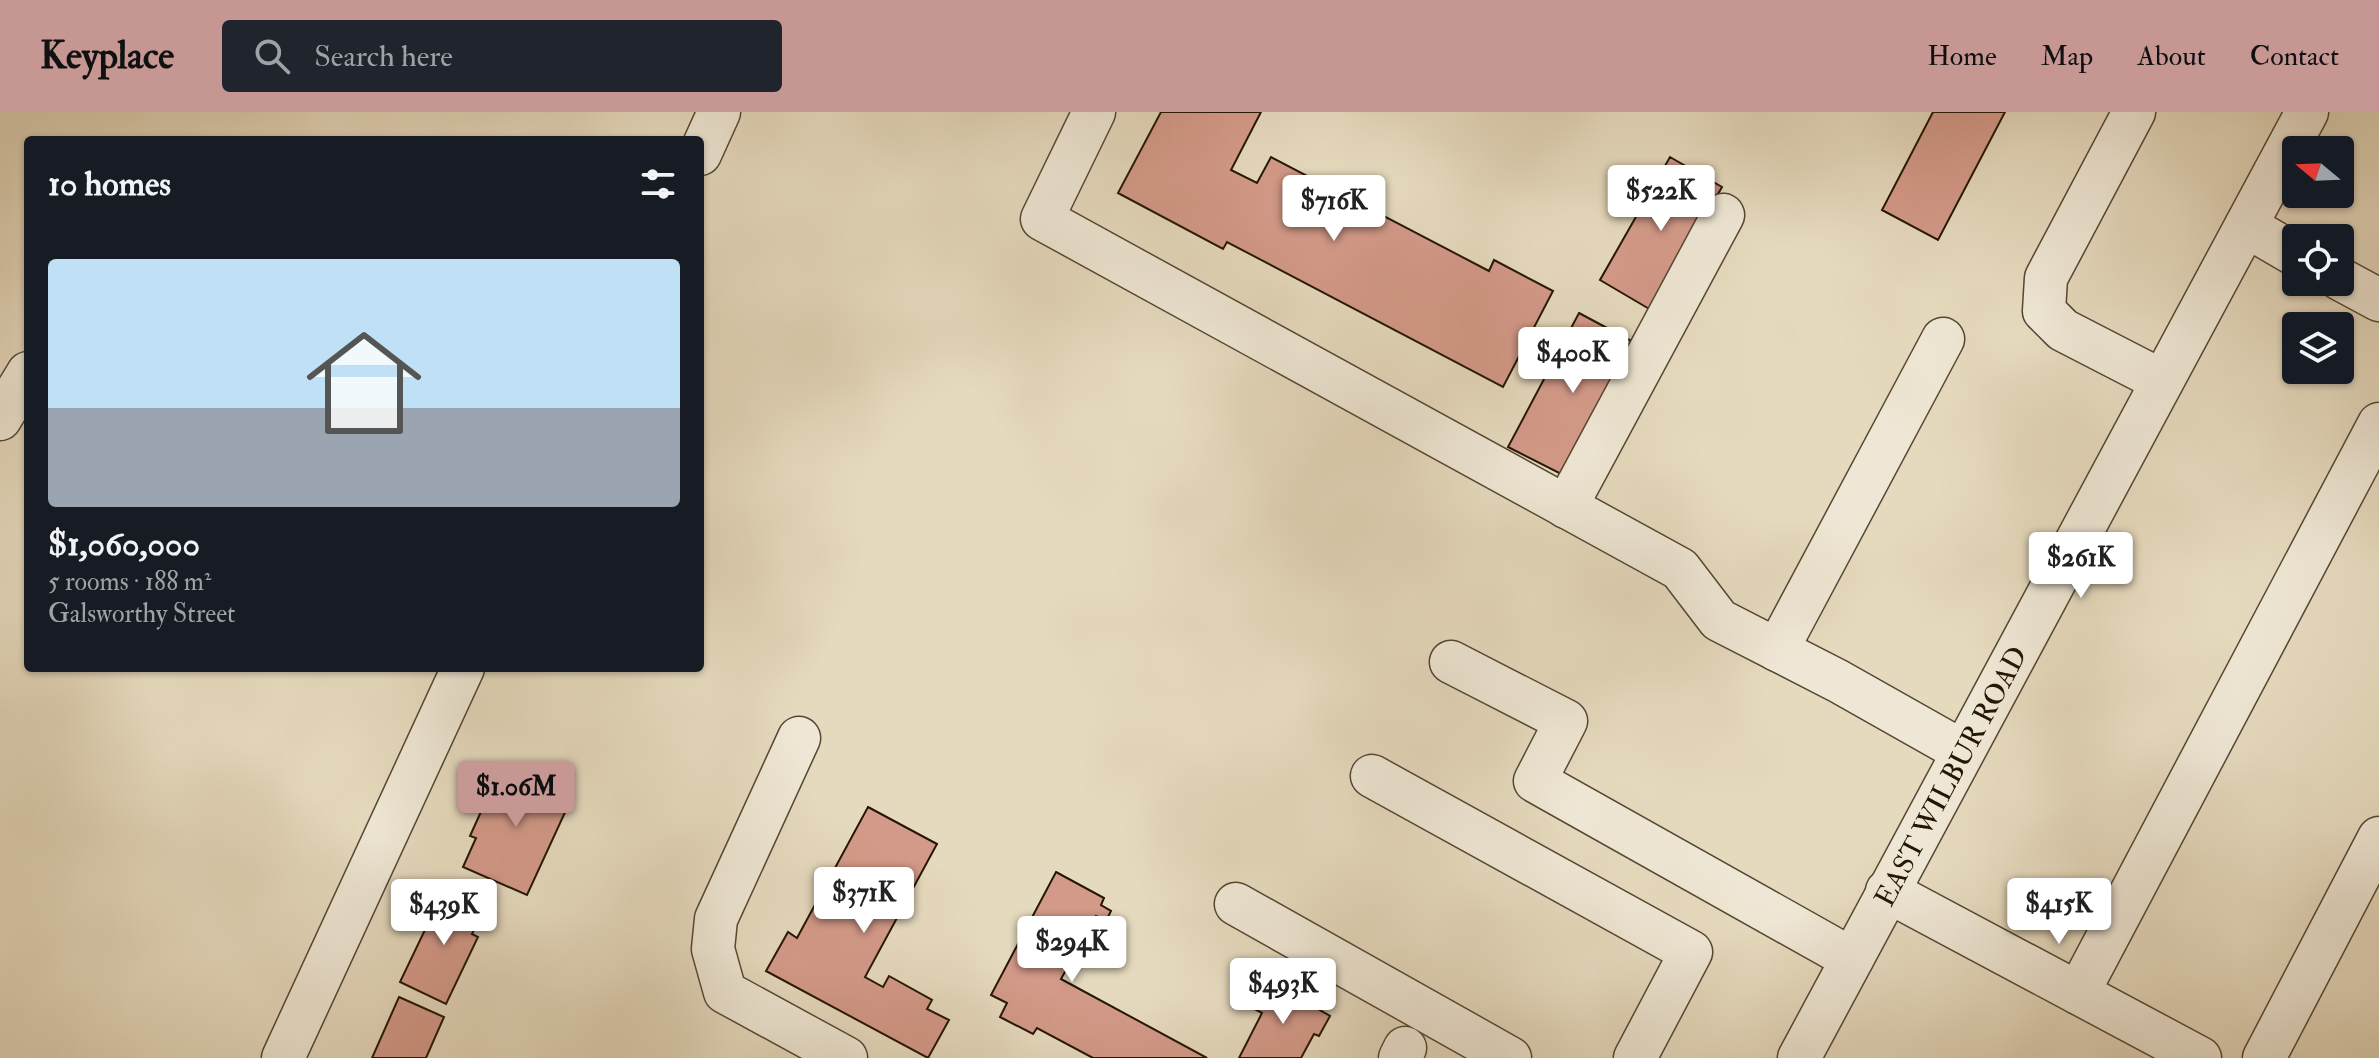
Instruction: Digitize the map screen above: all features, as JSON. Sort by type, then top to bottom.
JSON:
[{"type":"street","points":[[704,145],[719,112]]},
{"type":"street","points":[[1094,112],[1042,219],[1680,569],[1719,620],[1962,751]]},
{"type":"street","points":[[2134,112],[2046,278],[2044,311],[2063,330],[2162,381]]},
{"type":"street","name":"EAST WILBUR ROAD","points":[[1799,1058],[2307,112]]},
{"type":"street","points":[[1566,507],[1723,215]]},
{"type":"street","points":[[2246,226],[2282,247]]},
{"type":"street","points":[[2354,287],[2379,300]]},
{"type":"street","points":[[1777,650],[1943,339]]},
{"type":"street","points":[[0,419],[24,380]]},
{"type":"street","points":[[2078,993],[2379,424]]},
{"type":"street","points":[[1451,662],[1566,721],[1535,781],[1852,959]]},
{"type":"street","points":[[283,1058],[461,672]]},
{"type":"street","points":[[799,738],[716,919],[713,949],[725,992],[846,1058]]},
{"type":"street","points":[[1372,776],[1691,952],[1635,1058]]},
{"type":"street","points":[[2264,1058],[2379,838]]},
{"type":"street","points":[[1887,891],[2200,1058]]},
{"type":"street","points":[[1236,904],[1510,1058]]},
{"type":"building","points":[[1161,112],[1261,112],[1231,170],[1257,183],[1271,157],[1489,271],[1494,260],[1553,291],[1503,387],[1227,242],[1223,249],[1118,193]]},
{"type":"building","points":[[1933,112],[2005,112],[1938,240],[1882,210]]},
{"type":"building","points":[[1670,157],[1722,187],[1651,310],[1600,280]]},
{"type":"building","points":[[1579,313],[1637,344],[1567,477],[1508,447]]},
{"type":"building","points":[[503,763],[573,795],[527,895],[463,867],[476,838],[470,836]]},
{"type":"building","points":[[868,807],[937,844],[865,977],[883,987],[889,976],[932,1000],[927,1009],[949,1020],[928,1058],[766,971],[788,932],[797,938]]},
{"type":"building","points":[[1056,872],[1104,898],[1101,905],[1111,911],[1106,921],[1096,916],[1061,979],[1207,1058],[1093,1058],[1037,1028],[1033,1034],[1000,1017],[1007,1003],[991,995]]},
{"type":"building","points":[[445,888],[485,907],[472,934],[478,937],[446,1004],[400,982]]},
{"type":"building","points":[[1261,985],[1275,993],[1276,985],[1330,1016],[1319,1036],[1314,1034],[1301,1058],[1239,1058],[1262,1013],[1249,1006]]},
{"type":"building","points":[[399,997],[444,1017],[426,1058],[372,1058]]}]
